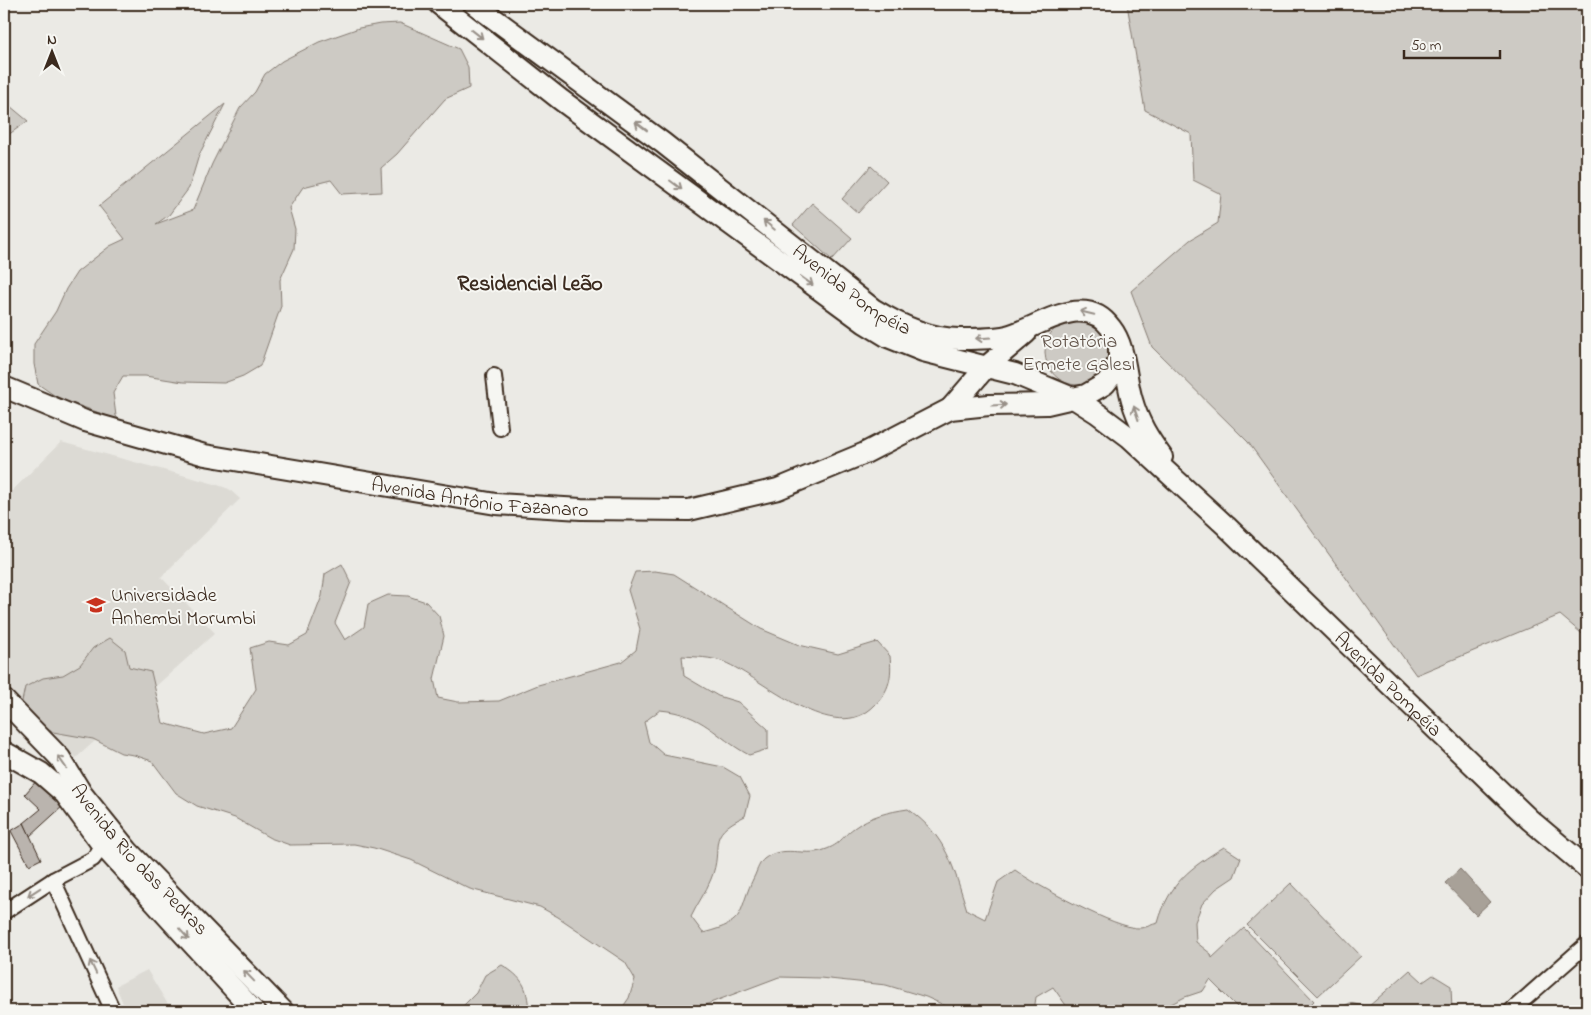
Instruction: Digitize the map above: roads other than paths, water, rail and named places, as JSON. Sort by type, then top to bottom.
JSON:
[{"type":"main road","name":"Avenida Pompéia","points":[[439,4],[676,186],[865,323],[903,344],[986,368],[1016,374],[1075,399],[1095,411],[1129,437],[1193,496],[1530,820],[1587,868]]},
{"type":"main road","name":"Avenida Pompéia","points":[[474,4],[663,143],[873,309],[888,318],[924,333],[960,339],[1006,336],[1031,329],[1067,312],[1087,312],[1104,320],[1111,327],[1119,345],[1131,399],[1139,422],[1165,461],[1193,496]]},
{"type":"main road","points":[[508,58],[508,48],[523,39]]},
{"type":"main road","points":[[622,144],[657,158],[662,153],[663,143]]},
{"type":"main road","name":"Avenida Antônio Fazanaro","points":[[4,387],[85,421],[205,455],[496,504],[581,509],[689,510],[778,489],[865,453],[950,409],[986,368],[1031,329]]},
{"type":"main road","name":"Avenida Antônio Fazanaro","points":[[950,409],[989,405],[1047,404],[1075,399],[1095,391],[1110,378],[1119,359],[1119,345]]},
{"type":"main road","points":[[947,357],[955,370],[959,384],[950,409]]},
{"type":"main road","name":"Avenida Rio das Pedras","points":[[4,700],[60,758],[82,794],[128,850],[283,1011]]},
{"type":"main road","name":"Avenida Rio das Pedras","points":[[4,752],[53,782],[70,801],[103,846],[254,1011]]},
{"type":"street","points":[[494,376],[500,428]]},
{"type":"street","points":[[4,912],[53,880],[93,859],[103,846]]},
{"type":"street","points":[[53,880],[113,1011]]},
{"type":"street","points":[[1512,1011],[1587,944]]},
{"type":"place","name":"Universidade Anhembi Morumbi","points":[[96,605]]},
{"type":"district","name":"Residencial Leão","points":[[530,282]]},
{"type":"park label","name":"Rotatória Ermete Galesi","points":[[1079,352]]}]
